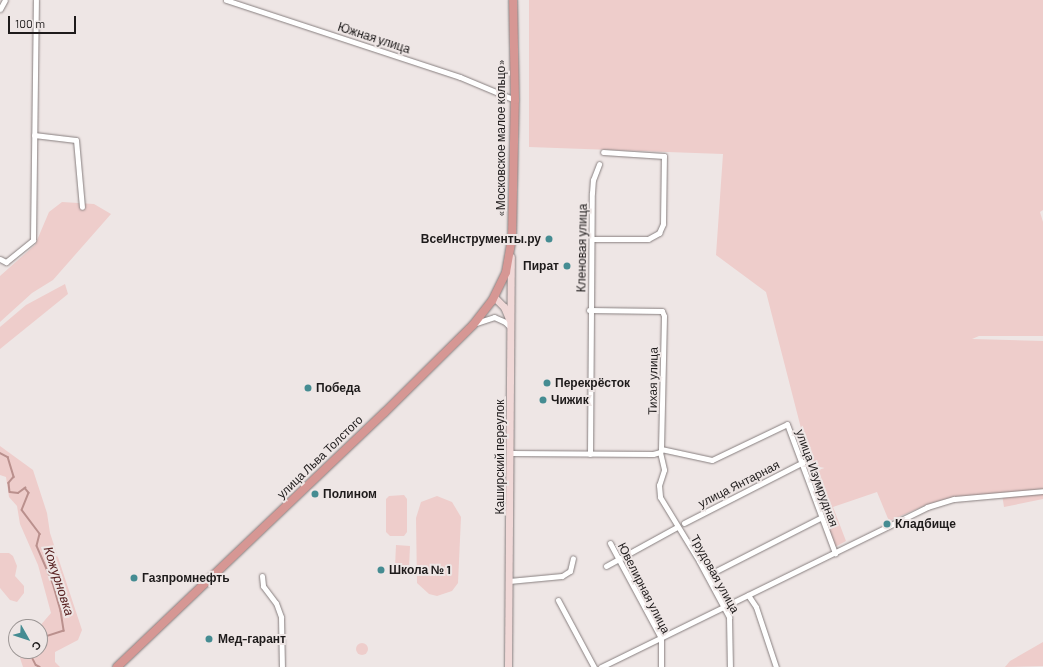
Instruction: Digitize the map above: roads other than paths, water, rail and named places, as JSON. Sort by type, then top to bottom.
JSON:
[{"type":"highway","name":"«Московское малое кольцо»","points":[[511,247],[515,100],[512,0]]},
{"type":"highway","name":"улица Льва Толстого","points":[[117,667],[473,325],[494,297],[506,272],[511,247]]},
{"type":"main road","name":"Каширский переулок","points":[[508,667],[512,329],[511,247]]},
{"type":"main road","points":[[494,297],[504,307],[512,329]]},
{"type":"street","points":[[0,9],[5,0]]},
{"type":"street","points":[[0,258],[6,262],[33,240],[36,0]]},
{"type":"street","name":"Южная улица","points":[[226,0],[460,77],[515,100]]},
{"type":"street","points":[[34,135],[76,140],[82,207]]},
{"type":"street","points":[[592,239],[648,239],[659,233],[663,224],[665,159],[659,154],[603,152]]},
{"type":"street","name":"Кленовая улица","points":[[590,454],[592,358],[589,310],[593,290],[593,180],[599,164]]},
{"type":"street","name":"Тихая улица","points":[[589,310],[662,311],[664,316],[661,450],[664,470],[659,485],[660,497]]},
{"type":"street","points":[[473,325],[494,317],[505,322],[512,329]]},
{"type":"street","name":"улица Изумрудная","points":[[661,450],[712,460],[787,424],[803,462],[820,518],[835,553]]},
{"type":"street","points":[[511,453],[590,454],[661,450]]},
{"type":"street","name":"улица Янтарная","points":[[684,523],[803,462]]},
{"type":"street","points":[[601,667],[927,507],[954,499],[1043,491]]},
{"type":"street","name":"Трудовая улица","points":[[660,497],[699,561],[724,607],[730,623],[730,667]]},
{"type":"street","points":[[714,572],[820,518]]},
{"type":"street","points":[[606,566],[677,527]]},
{"type":"street","name":"Ювелирная улица","points":[[610,543],[661,638],[661,667]]},
{"type":"street","points":[[509,581],[562,576],[570,571],[573,558]]},
{"type":"street","points":[[262,576],[263,586],[276,603],[281,616],[282,667]]},
{"type":"street","points":[[748,595],[756,607],[776,667]]},
{"type":"street","points":[[558,600],[594,667]]},
{"type":"waterway","name":"Кожурновка","points":[[0,453],[8,457],[14,477],[9,483],[10,492],[18,493],[25,488],[29,493],[22,510],[40,534],[37,546],[53,583],[61,611],[64,631],[48,636]]},
{"type":"waterway","name":"Кожурновка","points":[[33,659],[36,665],[40,667]]},
{"type":"place","name":"ВсеИнструменты.ру","points":[[549,239]]},
{"type":"place","name":"Пират","points":[[567,266]]},
{"type":"place","name":"Перекрёсток","points":[[547,383]]},
{"type":"place","name":"Победа","points":[[308,388]]},
{"type":"place","name":"Чижик","points":[[543,400]]},
{"type":"place","name":"Полином","points":[[315,494]]},
{"type":"place","name":"Кладбище","points":[[887,524]]},
{"type":"place","name":"Школа № 1","points":[[381,570]]},
{"type":"place","name":"Газпромнефть","points":[[134,578]]},
{"type":"place","name":"Мед-гарант","points":[[209,639]]}]
